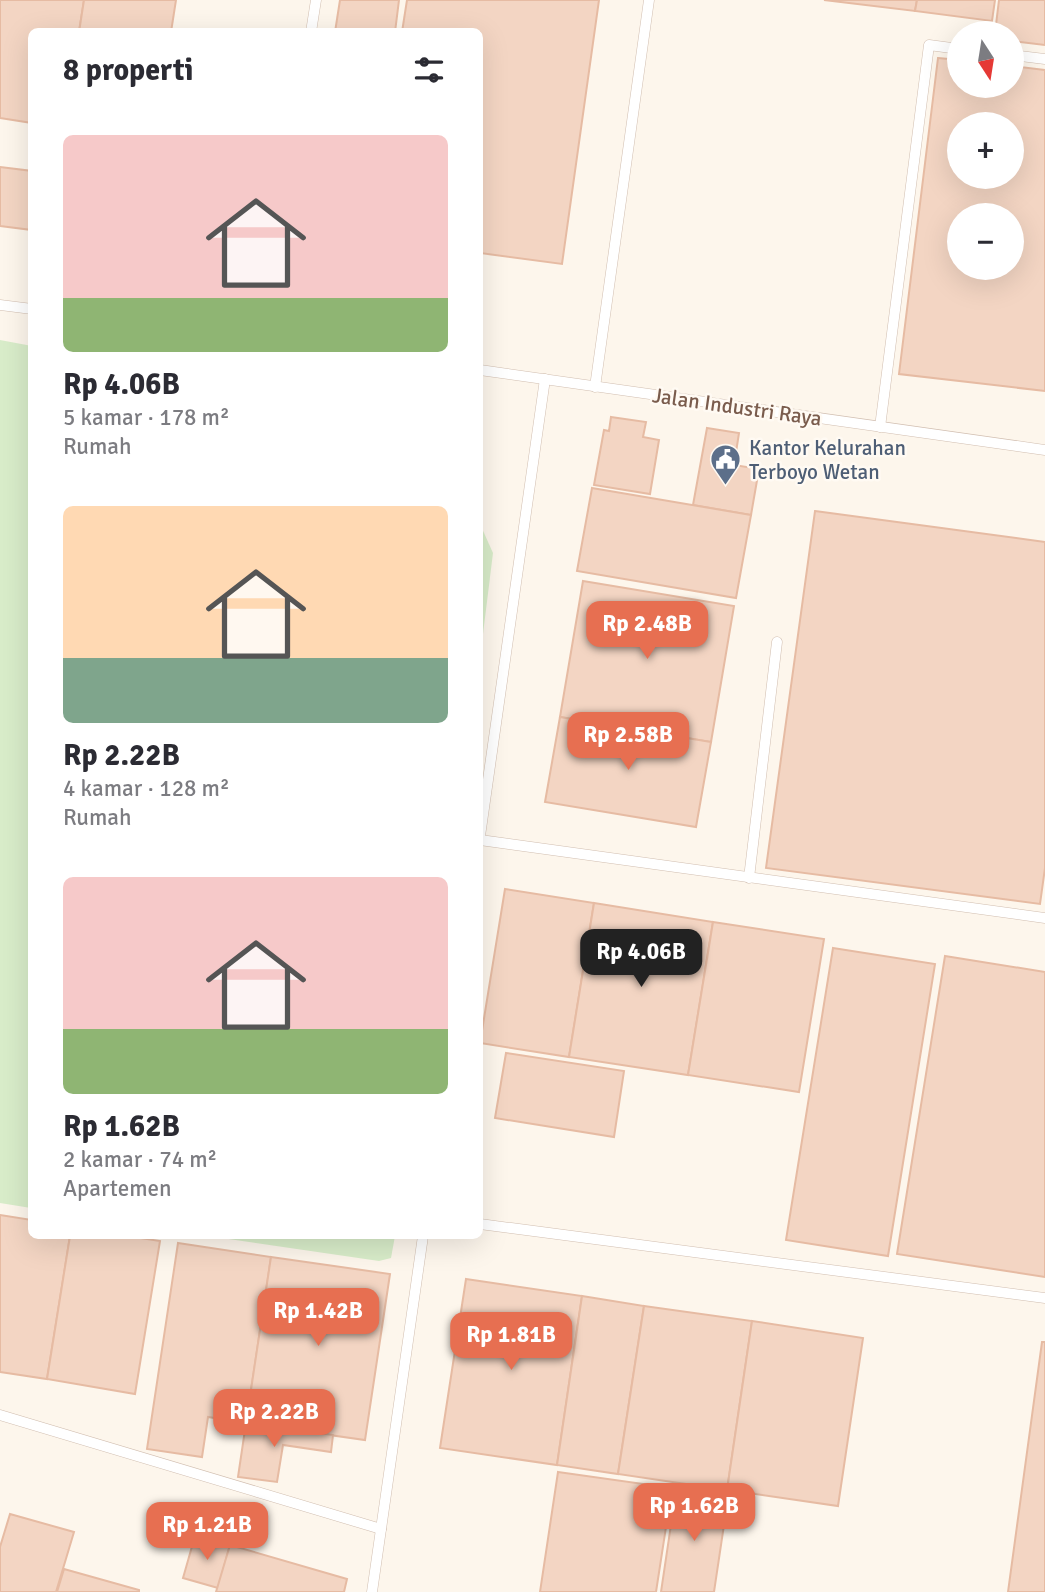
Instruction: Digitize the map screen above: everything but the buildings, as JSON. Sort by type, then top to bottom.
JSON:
[{"type":"lane","points":[[312,28],[316,0]]},
{"type":"lane","points":[[595,387],[649,0]]},
{"type":"lane","points":[[880,427],[929,46],[947,48]]},
{"type":"lane","points":[[1024,56],[1045,59]]},
{"type":"lane","points":[[0,305],[28,308]]},
{"type":"lane","name":"Jalan Industri Raya","points":[[483,370],[1045,450]]},
{"type":"lane","points":[[483,817],[545,379]]},
{"type":"lane","points":[[749,878],[776,642]]},
{"type":"lane","points":[[483,838],[1045,918]]},
{"type":"lane","points":[[483,1224],[1045,1298]]},
{"type":"lane","points":[[372,1592],[423,1239]]},
{"type":"lane","points":[[0,1415],[381,1528]]},
{"type":"green space","points":[[0,340],[28,345],[28,1208],[0,1203]]},
{"type":"green space","points":[[483,531],[493,553],[483,634]]},
{"type":"green space","points":[[229,1239],[394,1239],[391,1258],[379,1261]]},
{"type":"place","name":"Kantor Kelurahan Terboyo Wetan","points":[[726,487]]}]
